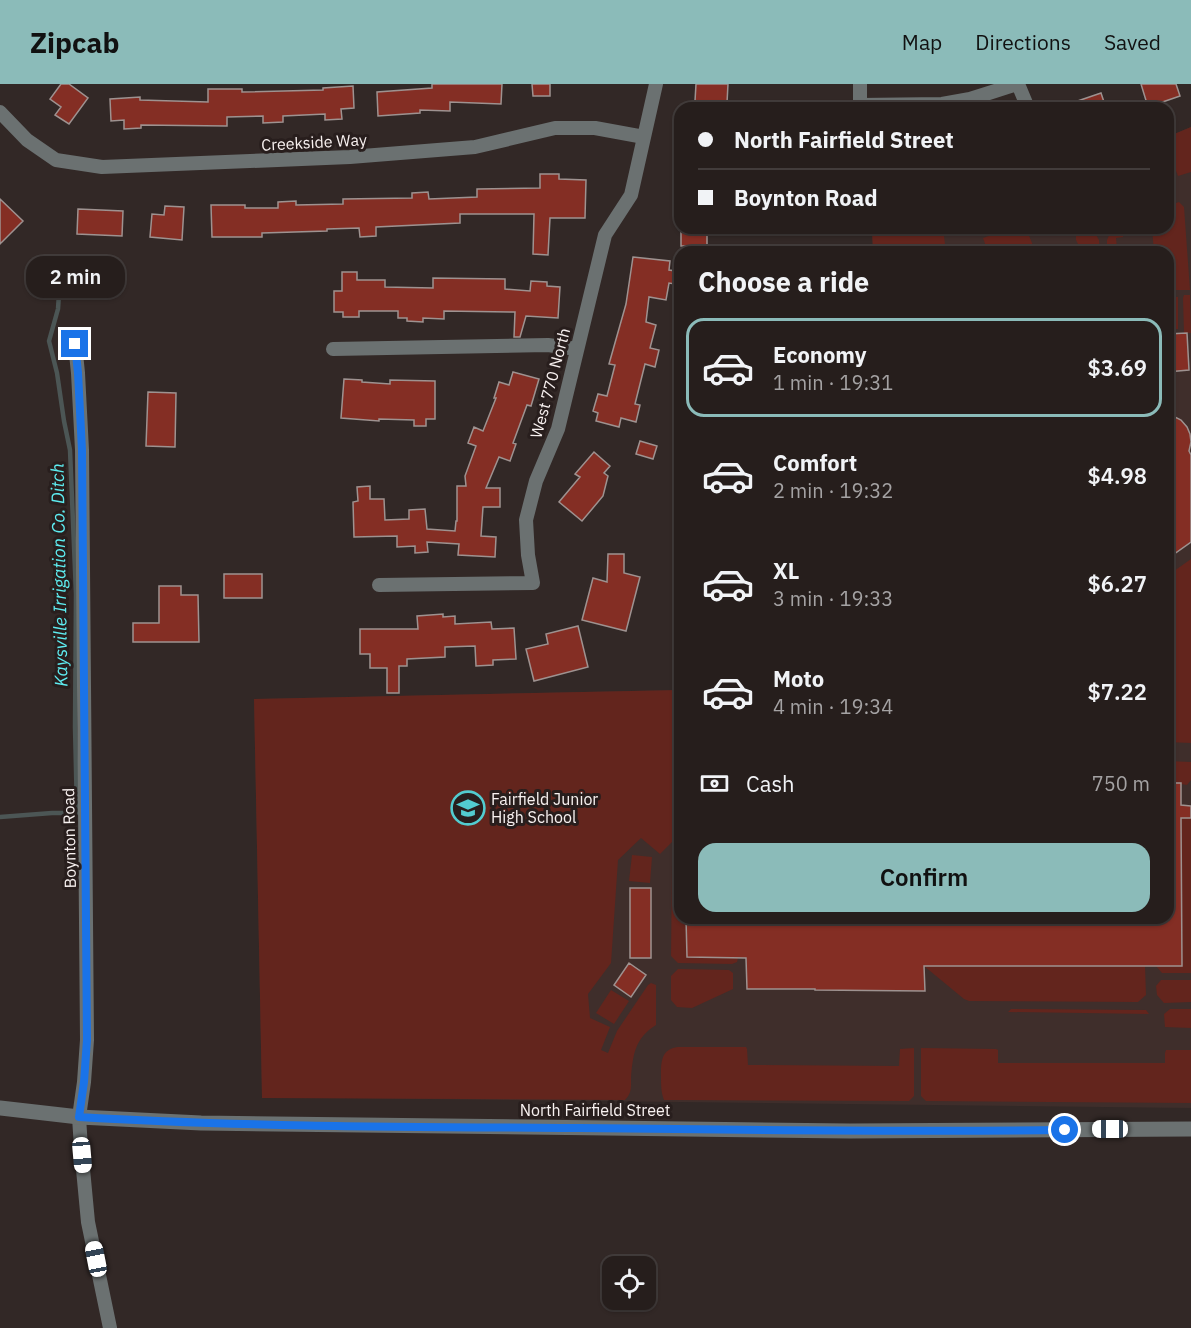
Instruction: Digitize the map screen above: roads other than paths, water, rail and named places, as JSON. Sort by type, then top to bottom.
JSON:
[{"type":"street","name":"West 770 North","points":[[379,585],[533,583],[528,555],[526,520],[536,481],[558,429],[605,235],[632,195],[656,84]]},
{"type":"street","points":[[860,84],[860,102]]},
{"type":"street","points":[[953,102],[1018,84],[1026,102]]},
{"type":"street","name":"Creekside Way","points":[[0,112],[27,140],[56,160],[102,167],[350,157],[475,147],[555,128],[595,128],[645,137]]},
{"type":"street","name":"Boynton Road","points":[[75,344],[82,450],[87,1040],[79,1117],[88,1222],[110,1328]]},
{"type":"street","points":[[333,350],[548,345],[577,350]]},
{"type":"street","name":"North Fairfield Street","points":[[0,1108],[79,1117],[201,1124],[850,1131],[1191,1128]]},
{"type":"waterway","name":"Kaysville Irrigation Co. Ditch","points":[[0,817],[77,813],[76,594],[70,450],[57,373],[49,341],[58,309],[61,264]]},
{"type":"place","name":"Fairfield Junior High School","points":[[468,808]]}]
